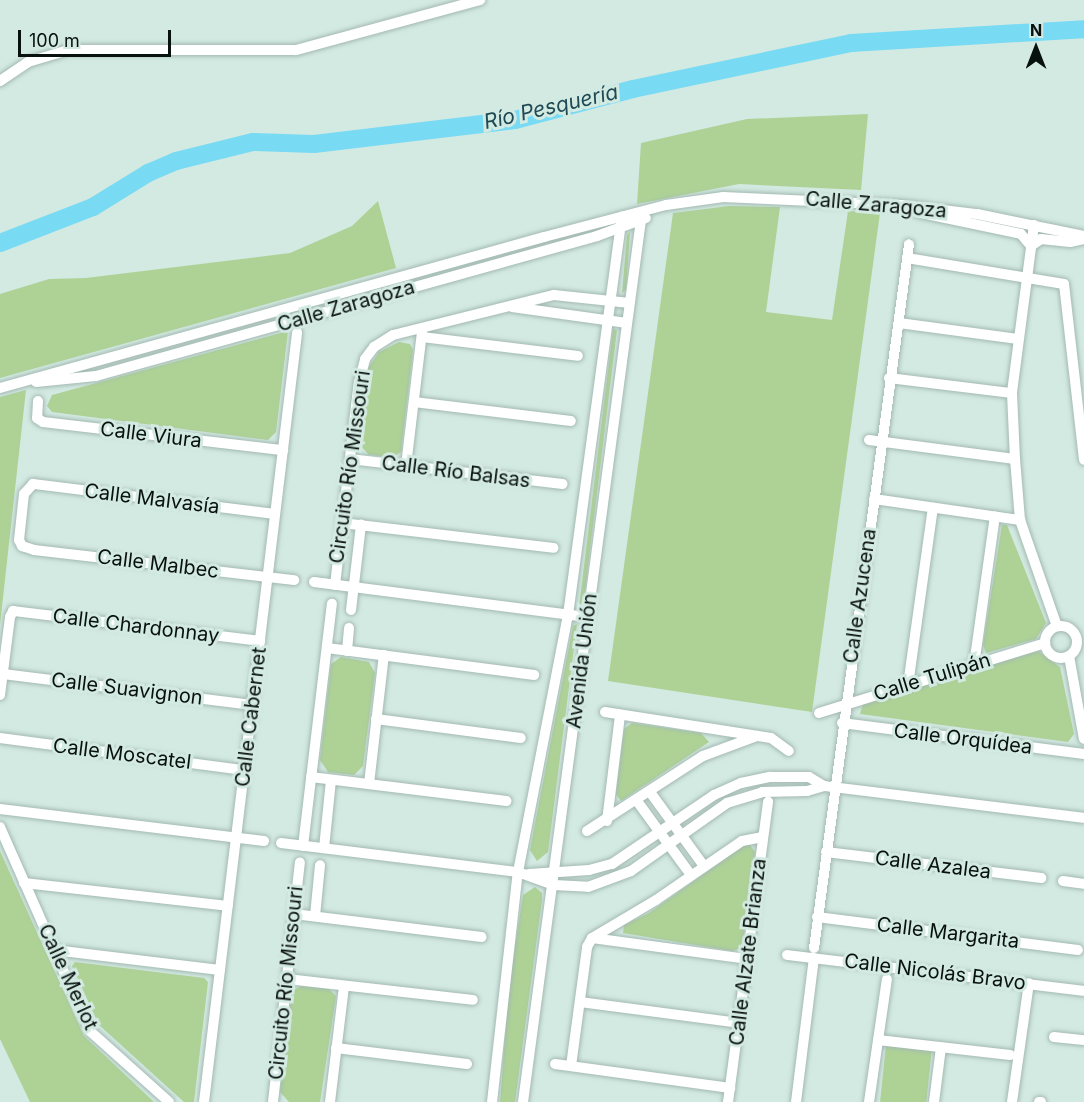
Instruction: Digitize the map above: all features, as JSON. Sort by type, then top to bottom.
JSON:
[{"type":"street","points":[[0,81],[28,62],[68,50],[296,50],[480,0]]},
{"type":"street","name":"Calle Zaragoza","points":[[0,388],[301,305],[622,222],[666,205],[737,195],[901,205],[1034,225],[1084,237]]},
{"type":"street","points":[[901,205],[920,214],[1021,234],[1031,246]]},
{"type":"street","name":"Avenida Unión","points":[[524,1102],[642,216]]},
{"type":"street","name":"Calle Zaragoza","points":[[21,383],[96,376],[597,236],[622,222]]},
{"type":"street","name":"Avenida Unión","points":[[492,1102],[518,872],[568,615],[622,222]]},
{"type":"street","points":[[1034,225],[1011,393],[1020,520],[1057,626]]},
{"type":"street","points":[[597,236],[611,241],[619,253]]},
{"type":"street","points":[[1031,246],[1041,238],[1070,242],[1084,237]]},
{"type":"street","name":"Calle Azucena","points":[[796,1102],[826,852],[829,787],[845,703],[909,244]]},
{"type":"street","points":[[907,258],[1059,281],[1065,286],[1084,460]]},
{"type":"street","name":"Circuito Río Missouri","points":[[335,585],[365,359],[383,340],[422,332],[505,306],[554,295],[630,303]]},
{"type":"street","points":[[301,305],[304,318]]},
{"type":"street","name":"Circuito Río Missouri","points":[[505,306],[627,322]]},
{"type":"street","points":[[899,323],[1018,339]]},
{"type":"street","points":[[406,466],[422,332],[578,356]]},
{"type":"street","name":"Calle Cabernet","points":[[204,1102],[297,333]]},
{"type":"street","points":[[889,378],[1011,393]]},
{"type":"street","name":"Calle Viura","points":[[38,401],[37,418],[43,422],[283,450]]},
{"type":"street","points":[[414,402],[571,421]]},
{"type":"street","points":[[869,440],[1015,459]]},
{"type":"street","name":"Calle Río Balsas","points":[[350,459],[563,484]]},
{"type":"street","name":"Calle Malvasía","points":[[22,546],[19,536],[24,494],[30,485],[275,514]]},
{"type":"street","points":[[874,499],[1020,520]]},
{"type":"street","points":[[908,685],[933,507]]},
{"type":"street","points":[[974,665],[995,516]]},
{"type":"street","points":[[342,523],[554,548]]},
{"type":"street","name":"Circuito Río Missouri","points":[[351,610],[361,525]]},
{"type":"street","name":"Calle Malbec","points":[[22,546],[294,580]]},
{"type":"street","points":[[314,582],[587,617]]},
{"type":"street","points":[[303,846],[332,604]]},
{"type":"street","name":"Calle Chardonnay","points":[[3,674],[12,612],[260,640]]},
{"type":"street","points":[[1057,626],[1079,632],[1077,643],[1069,656],[1053,656],[1045,643],[1050,631],[1057,626]]},
{"type":"street","points":[[347,651],[349,628]]},
{"type":"street","name":"Calle Tulipán","points":[[819,713],[845,703],[1045,643]]},
{"type":"street","points":[[327,648],[534,675]]},
{"type":"street","points":[[369,784],[384,656]]},
{"type":"street","points":[[1069,656],[1079,685],[1084,739]]},
{"type":"street","points":[[0,695],[3,674]]},
{"type":"street","name":"Calle Suavignon","points":[[3,674],[252,705]]},
{"type":"street","points":[[605,712],[777,740],[789,751]]},
{"type":"street","points":[[607,821],[620,715]]},
{"type":"street","points":[[376,718],[521,738]]},
{"type":"street","name":"Calle Orquídea","points":[[842,723],[1084,754]]},
{"type":"street","points":[[587,831],[607,821],[703,756],[757,736]]},
{"type":"street","name":"Calle Moscatel","points":[[0,738],[244,770]]},
{"type":"street","points":[[311,777],[507,801]]},
{"type":"street","points":[[530,874],[555,870],[589,870],[612,864],[714,795],[753,779],[809,777],[829,787]]},
{"type":"street","points":[[324,848],[331,780]]},
{"type":"street","points":[[281,843],[518,872],[530,874],[554,885],[588,887],[619,878],[727,803],[750,795],[829,787],[1084,818]]},
{"type":"street","points":[[650,792],[704,866]]},
{"type":"street","points":[[637,801],[691,875]]},
{"type":"street","name":"Calle Alzate Brianza","points":[[728,1102],[768,802]]},
{"type":"street","points":[[0,809],[264,841]]},
{"type":"street","name":"Calle Merlot","points":[[0,827],[90,1031],[169,1102]]},
{"type":"street","points":[[571,1066],[592,938],[742,841],[763,837]]},
{"type":"street","name":"Calle Azalea","points":[[826,852],[1041,878]]},
{"type":"street","name":"Circuito Río Missouri","points":[[273,1102],[300,863]]},
{"type":"street","points":[[612,864],[619,878]]},
{"type":"street","name":"Circuito Río Missouri","points":[[315,916],[320,865]]},
{"type":"street","points":[[1063,882],[1084,884]]},
{"type":"street","points":[[24,883],[228,906]]},
{"type":"street","points":[[294,914],[482,937]]},
{"type":"street","name":"Calle Margarita","points":[[817,917],[1078,950]]},
{"type":"street","points":[[592,938],[747,958]]},
{"type":"street","points":[[54,950],[220,970]]},
{"type":"street","name":"Calle Nicolás Bravo","points":[[787,955],[814,953],[1084,991]]},
{"type":"street","points":[[287,979],[472,1000]]},
{"type":"street","points":[[869,1102],[887,979]]},
{"type":"street","points":[[1012,1102],[1029,983]]},
{"type":"street","points":[[330,1102],[344,986]]},
{"type":"street","points":[[580,1002],[739,1023]]},
{"type":"street","points":[[1054,1036],[1084,1040]]},
{"type":"street","points":[[878,1040],[1010,1055]]},
{"type":"street","points":[[934,1102],[940,1047]]},
{"type":"street","points":[[336,1048],[467,1064]]},
{"type":"street","points":[[555,1064],[730,1088]]},
{"type":"green space","points":[[868,114],[861,190],[739,184],[637,204],[641,143],[747,119]]},
{"type":"green space","points":[[378,201],[396,268],[0,378],[0,294],[49,279],[86,278],[290,253],[352,226]]},
{"type":"green space","points":[[729,206],[780,207],[766,312],[832,320],[848,211],[880,213],[812,712],[608,681],[673,213]]},
{"type":"green space","points":[[630,232],[626,290],[622,293],[627,235]]},
{"type":"green space","points":[[613,330],[617,330],[583,606],[579,605]]},
{"type":"green space","points":[[288,331],[276,432],[268,440],[52,412],[47,406],[52,395]]},
{"type":"green space","points":[[399,342],[410,344],[413,350],[401,452],[393,457],[369,455],[361,446],[367,370],[379,352]]},
{"type":"green space","points":[[26,390],[25,399],[0,625],[0,397]]},
{"type":"green space","points":[[1002,525],[1007,525],[1046,623],[1036,639],[986,653],[983,645]]},
{"type":"green space","points":[[577,624],[548,852],[537,861],[530,850],[573,626]]},
{"type":"green space","points":[[1038,651],[1060,667],[1074,734],[1068,742],[860,714],[863,704]]},
{"type":"green space","points":[[341,657],[369,662],[375,673],[363,766],[354,775],[328,772],[320,760],[331,664]]},
{"type":"green space","points":[[632,723],[701,733],[709,742],[621,801],[616,794],[624,729]]},
{"type":"green space","points":[[745,845],[750,845],[755,852],[742,948],[732,951],[623,933],[624,925],[649,913]]},
{"type":"green space","points":[[0,851],[84,1036],[154,1102],[30,1102],[0,1039]]},
{"type":"green space","points":[[535,887],[542,893],[542,900],[515,1102],[500,1102],[509,986],[523,895]]},
{"type":"green space","points":[[75,962],[204,978],[208,982],[194,1102],[184,1102],[99,1025],[72,966]]},
{"type":"green space","points":[[301,986],[329,989],[336,996],[320,1102],[289,1102],[280,1092],[292,991]]},
{"type":"green space","points":[[886,1045],[932,1050],[926,1102],[880,1102]]},
{"type":"waterway","name":"Río Pesquería","points":[[0,243],[93,207],[148,173],[176,161],[253,142],[314,144],[515,120],[633,89],[851,43],[1084,29]]}]
